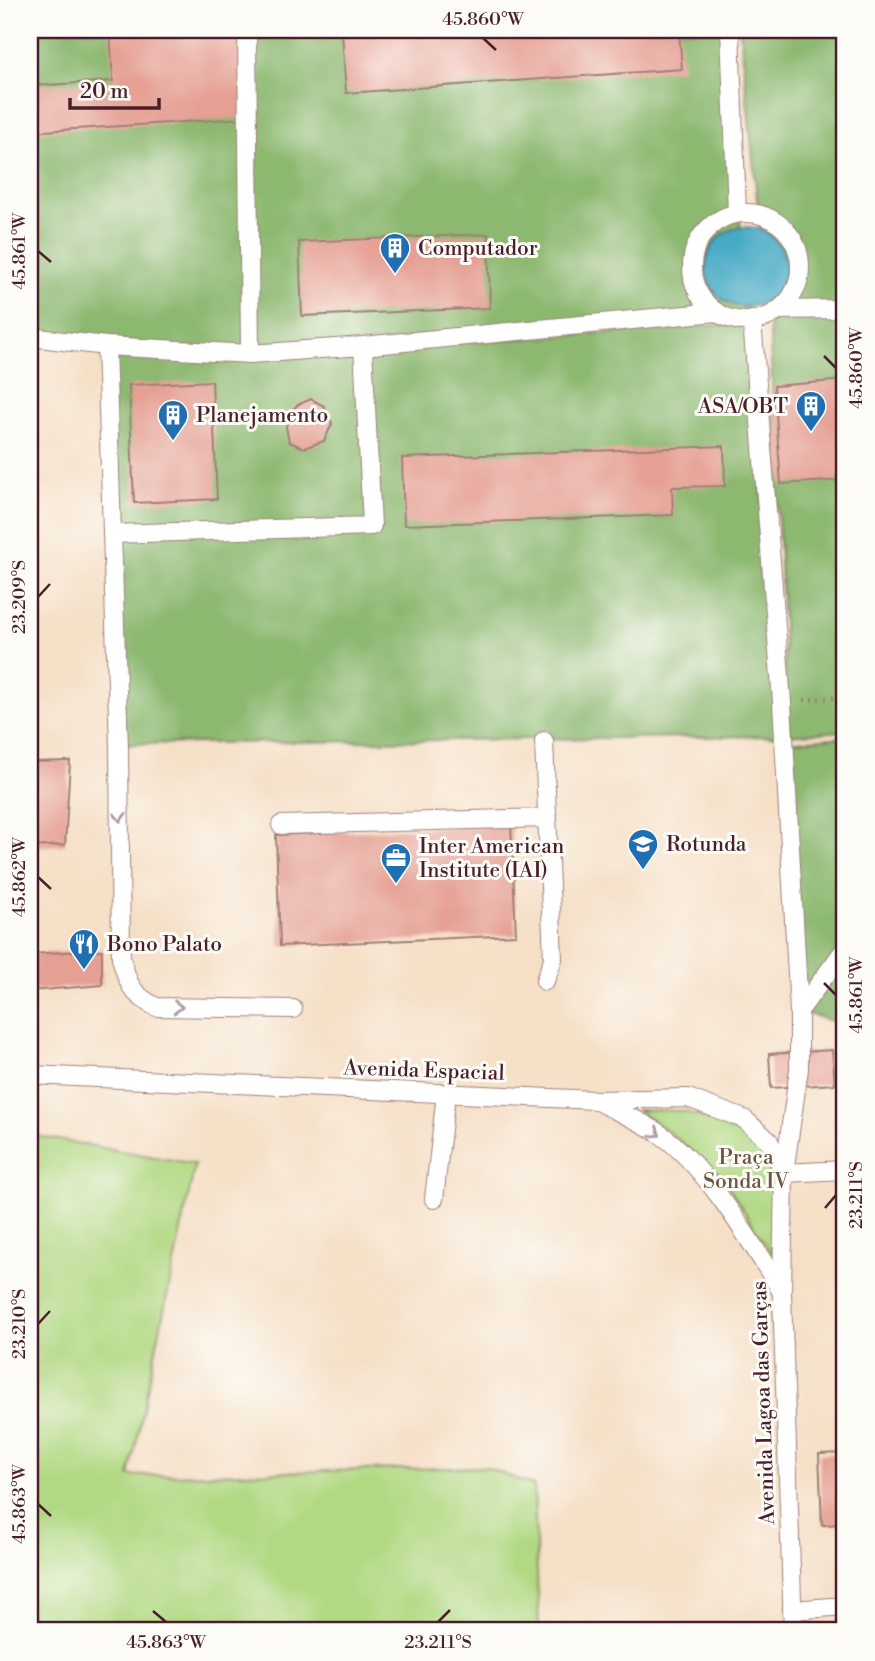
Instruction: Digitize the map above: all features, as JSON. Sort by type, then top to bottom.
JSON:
[{"type":"lane","points":[[247,30],[250,354]]},
{"type":"lane","points":[[730,30],[737,213]]},
{"type":"lane","points":[[737,213],[755,214],[772,219],[786,230],[796,246],[800,263],[798,281],[790,297],[778,310],[766,317],[752,320],[733,319],[716,312],[703,300],[694,283],[692,265],[696,247],[705,231],[720,219],[737,213]]},
{"type":"lane","points":[[778,310],[845,309]]},
{"type":"lane","points":[[30,337],[106,345],[250,354],[363,346],[716,312]]},
{"type":"lane","name":"Avenida Lagoa das Garças","points":[[752,320],[782,702],[799,1011],[799,1069],[785,1173],[782,1293],[793,1631]]},
{"type":"lane","points":[[106,345],[119,748],[121,958],[133,990],[139,998],[156,1007],[293,1009]]},
{"type":"lane","points":[[112,534],[372,526],[363,346]]},
{"type":"lane","points":[[544,741],[553,959],[545,981]]},
{"type":"lane","points":[[281,825],[548,818]]},
{"type":"lane","points":[[799,1011],[845,949]]},
{"type":"lane","name":"Avenida Espacial","points":[[30,1076],[596,1100],[688,1098],[744,1119],[769,1141],[785,1173]]},
{"type":"lane","points":[[434,1199],[446,1094]]},
{"type":"lane","points":[[596,1100],[658,1132],[691,1161],[752,1243],[782,1293]]},
{"type":"lane","points":[[785,1173],[845,1170]]},
{"type":"lane","points":[[792,1610],[845,1606]]},
{"type":"path","points":[[782,702],[845,697]]},
{"type":"green space","points":[[30,30],[724,30],[748,315],[251,352],[30,337]]},
{"type":"green space","points":[[740,30],[845,30],[845,731],[788,735],[769,318]]},
{"type":"green space","points":[[749,323],[780,736],[123,744],[110,349],[252,357]]},
{"type":"green space","points":[[845,737],[845,1025],[799,1011],[784,742]]},
{"type":"green space","name":"Praça Sonda IV","points":[[637,1110],[683,1111],[735,1128],[767,1156],[774,1180],[772,1261],[768,1249],[721,1175]]},
{"type":"green space","points":[[30,1135],[195,1164],[129,1476],[486,1467],[534,1486],[539,1631],[30,1631]]},
{"type":"water","points":[[746,227],[761,230],[774,239],[783,252],[786,267],[783,282],[774,295],[761,304],[746,307],[731,304],[718,295],[709,282],[706,267],[709,252],[718,239],[731,230]]},
{"type":"building","points":[[110,30],[239,30],[244,118],[30,132],[30,86],[113,81]]},
{"type":"building","points":[[386,30],[679,30],[682,69],[346,93],[342,33]]},
{"type":"building","name":"Computador","points":[[488,234],[490,308],[302,316],[299,242]]},
{"type":"building","name":"ASA/OBT","points":[[845,380],[845,480],[781,484],[774,386]]},
{"type":"building","name":"Planejamento","points":[[212,381],[217,499],[134,503],[129,385]]},
{"type":"building","points":[[311,399],[324,406],[332,424],[324,441],[304,448],[289,442],[286,427],[288,413]]},
{"type":"building","points":[[724,446],[725,486],[672,487],[673,515],[404,525],[402,458]]},
{"type":"building","points":[[70,761],[65,845],[30,847],[30,762]]},
{"type":"building","name":"Inter American Institute (IAI)","points":[[511,824],[516,935],[280,946],[276,835]]},
{"type":"building","points":[[102,950],[102,985],[30,991],[30,954]]},
{"type":"building","points":[[832,1050],[835,1084],[771,1088],[769,1054]]},
{"type":"building","points":[[845,1453],[845,1524],[822,1525],[819,1454]]},
{"type":"place","name":"Computador","points":[[395,275]]},
{"type":"place","name":"ASA/OBT","points":[[811,433]]},
{"type":"place","name":"Planejamento","points":[[173,442]]},
{"type":"place","name":"Rotunda","points":[[643,871]]},
{"type":"place","name":"Inter American Institute (IAI)","points":[[396,885]]},
{"type":"place","name":"Bono Palato","points":[[84,971]]}]
